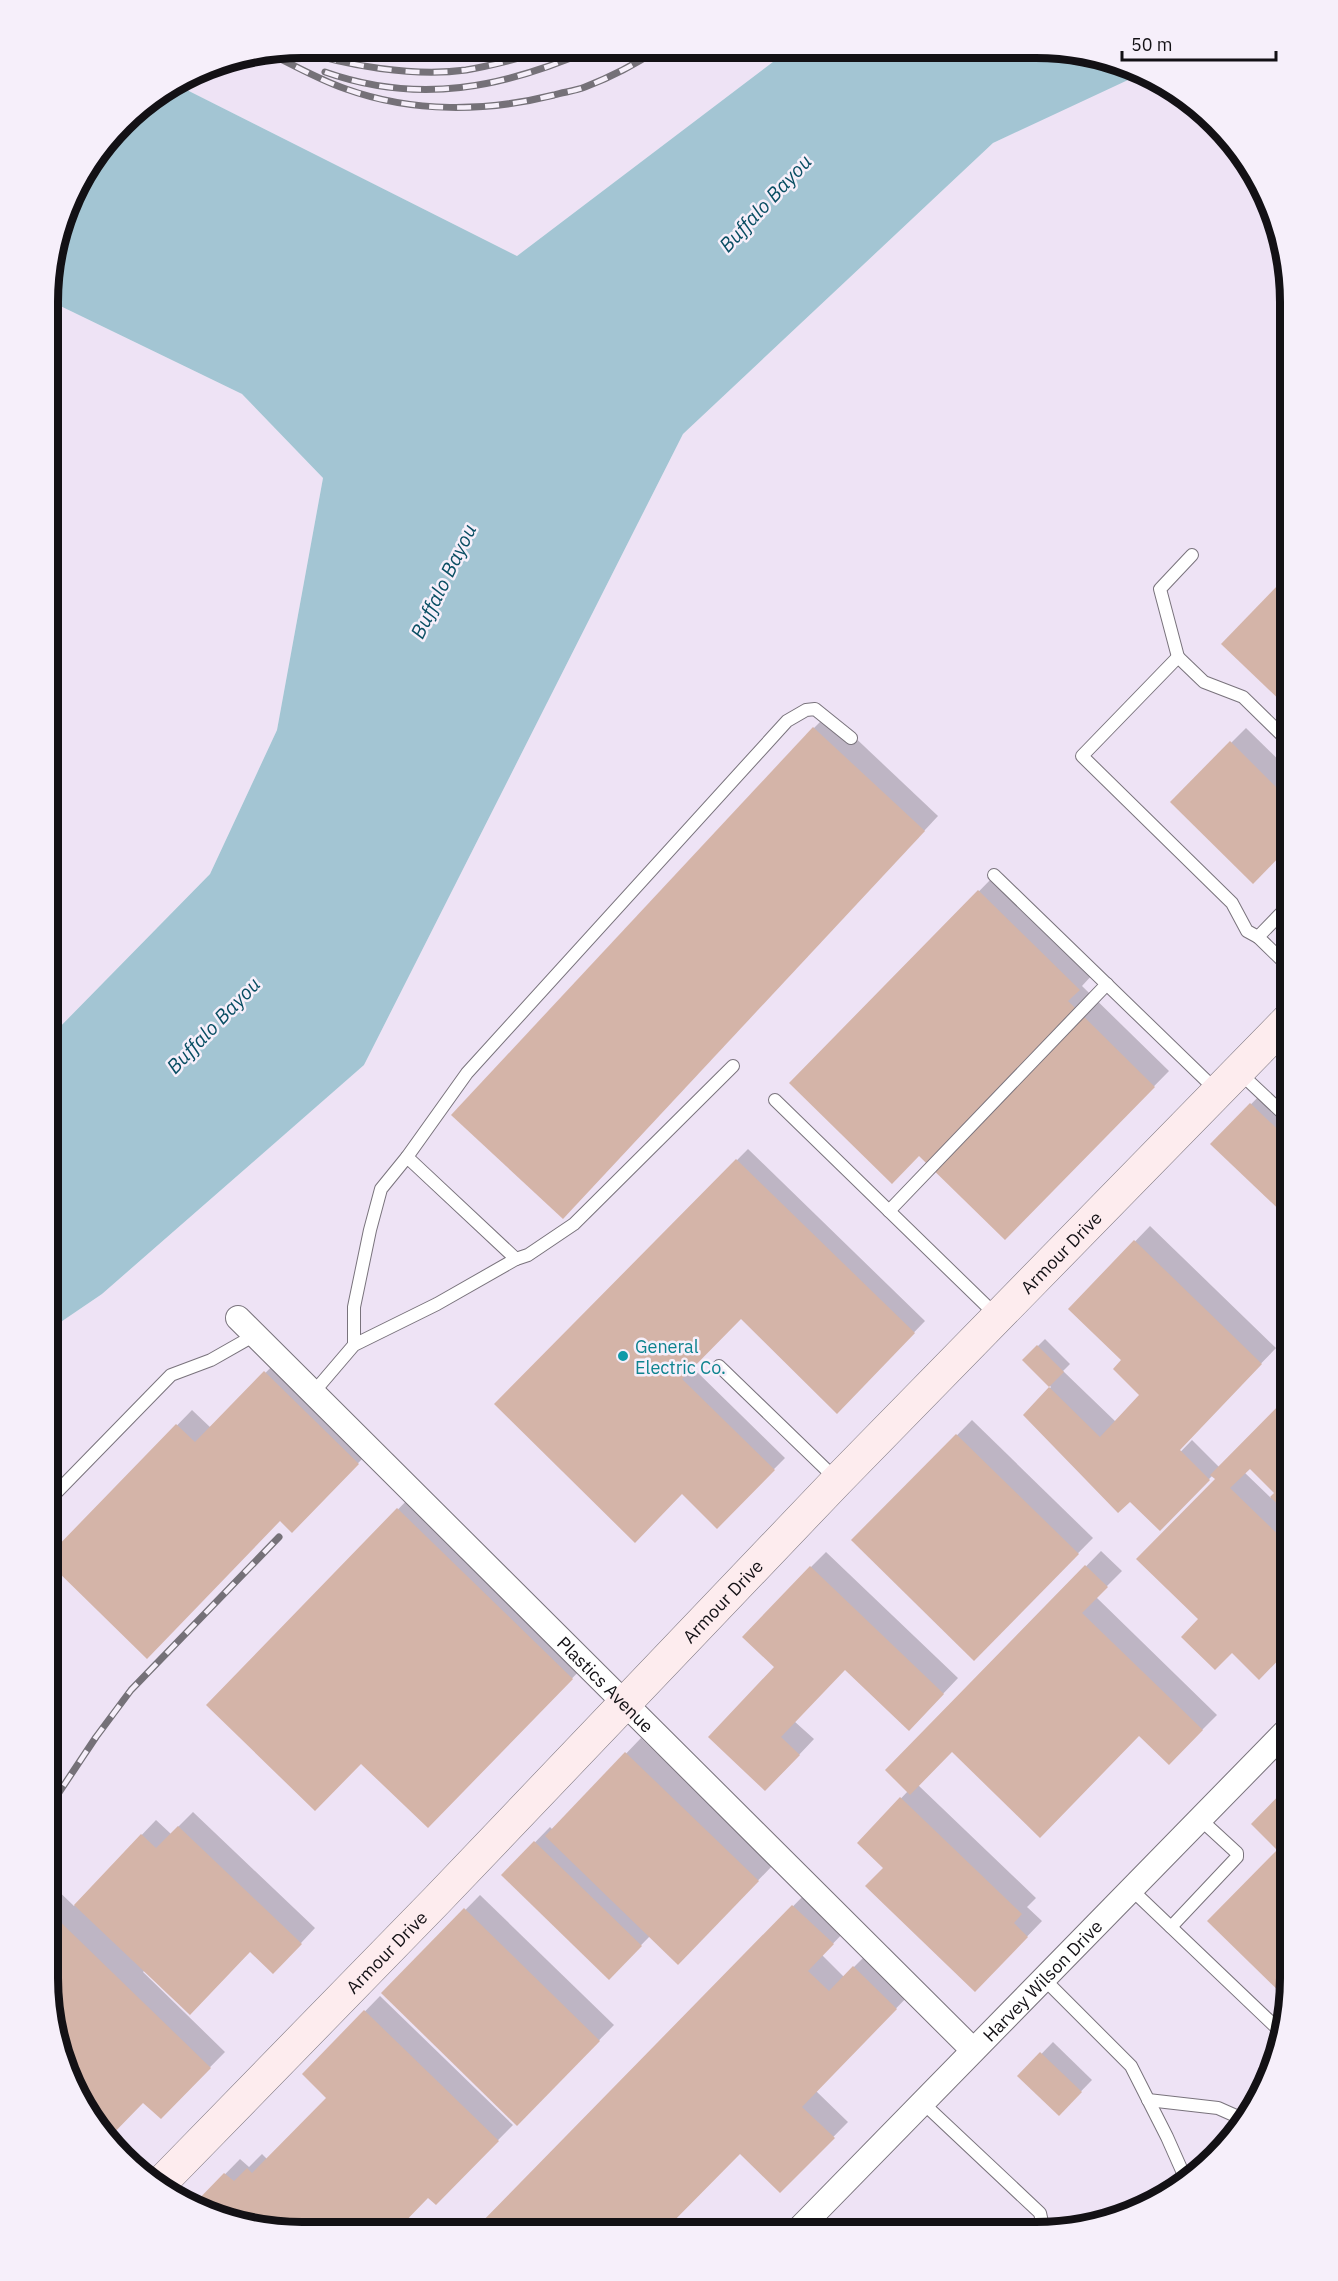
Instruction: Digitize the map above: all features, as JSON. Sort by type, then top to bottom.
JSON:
[{"type":"street","name":"Armour Drive","points":[[165,2179],[625,1704],[837,1481],[1280,1028]]},
{"type":"street","name":"Plastics Avenue","points":[[238,1318],[973,2050]]},
{"type":"street","name":"Harvey Wilson Drive","points":[[811,2222],[973,2050],[1280,1737]]},
{"type":"lane","points":[[1192,555],[1160,589],[1178,657],[1204,682],[1243,697],[1280,733]]},
{"type":"lane","points":[[1178,657],[1082,756],[1232,903],[1247,931],[1258,937],[1280,958]]},
{"type":"lane","points":[[354,1345],[354,1307],[381,1189],[467,1073],[787,721],[806,710],[815,709],[851,738]]},
{"type":"lane","points":[[994,875],[1107,984],[1228,1082],[1280,1114]]},
{"type":"lane","points":[[1258,937],[1280,914]]},
{"type":"lane","points":[[889,1210],[1107,984]]},
{"type":"lane","points":[[314,1393],[354,1345],[436,1304],[516,1259],[528,1255],[574,1224],[733,1066]]},
{"type":"lane","points":[[775,1100],[999,1318]]},
{"type":"lane","points":[[406,1157],[516,1259]]},
{"type":"lane","points":[[58,1491],[171,1375],[211,1360],[255,1335]]},
{"type":"lane","points":[[719,1366],[837,1481]]},
{"type":"lane","points":[[1171,1927],[1237,1857],[1237,1852],[1200,1819]]},
{"type":"lane","points":[[1131,1889],[1275,2026]]},
{"type":"lane","points":[[1043,1978],[1131,2066],[1183,2173]]},
{"type":"lane","points":[[1148,2100],[1218,2108],[1236,2116]]},
{"type":"lane","points":[[923,2103],[1040,2213],[1042,2222]]},
{"type":"shaded area","points":[[287,59],[777,59],[517,256],[185,89],[224,71],[255,63]]},
{"type":"shaded area","points":[[1130,77],[1157,91],[1184,109],[1208,130],[1229,154],[1247,181],[1261,209],[1275,255],[1280,303],[1280,1978],[1275,2026],[1267,2057],[1238,2114],[1219,2139],[1196,2162],[1157,2190],[1129,2204],[1083,2218],[1051,2222],[287,2222],[255,2218],[224,2210],[167,2181],[142,2162],[119,2139],[91,2100],[77,2072],[63,2026],[58,1978],[58,1324],[102,1294],[364,1065],[683,434],[993,143]]},
{"type":"shaded area","points":[[58,305],[242,394],[323,478],[277,730],[210,874],[58,1029]]},
{"type":"water","name":"Buffalo Bayou","points":[[777,59],[1051,59],[1083,63],[1132,78],[993,143],[683,434],[364,1065],[102,1294],[58,1324],[58,1029],[210,874],[277,730],[323,478],[242,394],[58,305],[63,255],[77,209],[91,181],[119,142],[154,109],[185,89],[517,256]]},
{"type":"building","points":[[1280,583],[1280,700],[1221,644]]},
{"type":"building","points":[[813,727],[925,831],[563,1219],[451,1115]]},
{"type":"building","points":[[1230,741],[1280,791],[1280,856],[1253,884],[1170,802]]},
{"type":"building","points":[[978,890],[1080,990],[1068,1001],[1155,1087],[1005,1240],[919,1156],[892,1184],[789,1083]]},
{"type":"building","points":[[1250,1103],[1280,1132],[1280,1210],[1210,1144]]},
{"type":"building","name":"General Electric Co.","points":[[736,1159],[915,1333],[837,1414],[741,1319],[682,1379],[775,1470],[717,1529],[682,1494],[635,1543],[494,1404]]},
{"type":"building","points":[[1134,1240],[1262,1364],[1180,1450],[1210,1480],[1160,1531],[1130,1502],[1118,1513],[1023,1415],[1049,1387],[1100,1437],[1139,1395],[1113,1369],[1121,1360],[1068,1309]]},
{"type":"building","points":[[1037,1345],[1064,1372],[1049,1387],[1022,1360]]},
{"type":"building","points":[[264,1371],[359,1464],[292,1533],[280,1521],[147,1659],[58,1572],[58,1546],[176,1424],[195,1442]]},
{"type":"building","points":[[1280,1404],[1280,1506],[1270,1497],[1274,1493],[1250,1469],[1230,1488],[1280,1536],[1280,1658],[1259,1680],[1232,1653],[1215,1670],[1181,1637],[1198,1619],[1136,1559],[1215,1479],[1210,1475]]},
{"type":"building","points":[[956,1434],[1079,1554],[974,1661],[851,1540]]},
{"type":"building","points":[[397,1508],[573,1679],[428,1828],[361,1764],[315,1811],[206,1705]]},
{"type":"building","points":[[1085,1565],[1108,1587],[1082,1613],[1203,1730],[1169,1765],[1139,1736],[1040,1838],[952,1752],[910,1795],[885,1770]]},
{"type":"building","points":[[810,1566],[944,1694],[909,1731],[845,1670],[781,1737],[800,1755],[765,1791],[708,1737],[774,1667],[742,1637]]},
{"type":"building","points":[[625,1752],[759,1881],[678,1965],[545,1836]]},
{"type":"building","points":[[1280,1794],[1279,1991],[1207,1921],[1277,1850],[1251,1824]]},
{"type":"building","points":[[900,1797],[1022,1914],[1014,1923],[1028,1937],[975,1992],[865,1886],[883,1868],[857,1843]]},
{"type":"building","points":[[178,1826],[302,1944],[273,1974],[250,1952],[190,2015],[74,1905],[141,1834],[156,1848]]},
{"type":"building","points":[[534,1841],[642,1946],[609,1980],[501,1875]]},
{"type":"building","points":[[792,1905],[834,1944],[808,1971],[829,1991],[853,1966],[897,2009],[802,2107],[835,2138],[780,2193],[740,2154],[673,2222],[482,2222]]},
{"type":"building","points":[[464,1908],[600,2041],[517,2126],[381,1993]]},
{"type":"building","points":[[58,1920],[211,2068],[161,2119],[143,2103],[114,2133],[91,2100],[77,2072],[63,2026],[59,1994]]},
{"type":"building","points":[[364,2010],[499,2141],[436,2205],[428,2198],[405,2222],[287,2222],[239,2214],[199,2199],[224,2173],[234,2181],[247,2168],[252,2173],[326,2098],[302,2074]]},
{"type":"building","points":[[1040,2052],[1082,2092],[1059,2116],[1017,2076]]},
{"type":"railway","points":[[332,59],[358,65],[425,72],[466,70],[517,59]]},
{"type":"railway","points":[[325,72],[360,82],[394,88],[427,90],[460,88],[493,82],[526,74],[568,59]]},
{"type":"railway","points":[[282,60],[346,89],[371,97],[423,106],[476,107],[528,101],[577,90],[614,75],[643,59]]},
{"type":"railway","points":[[58,1794],[131,1690],[279,1537]]},
{"type":"place","name":"General Electric Co.","points":[[623,1356]]}]
